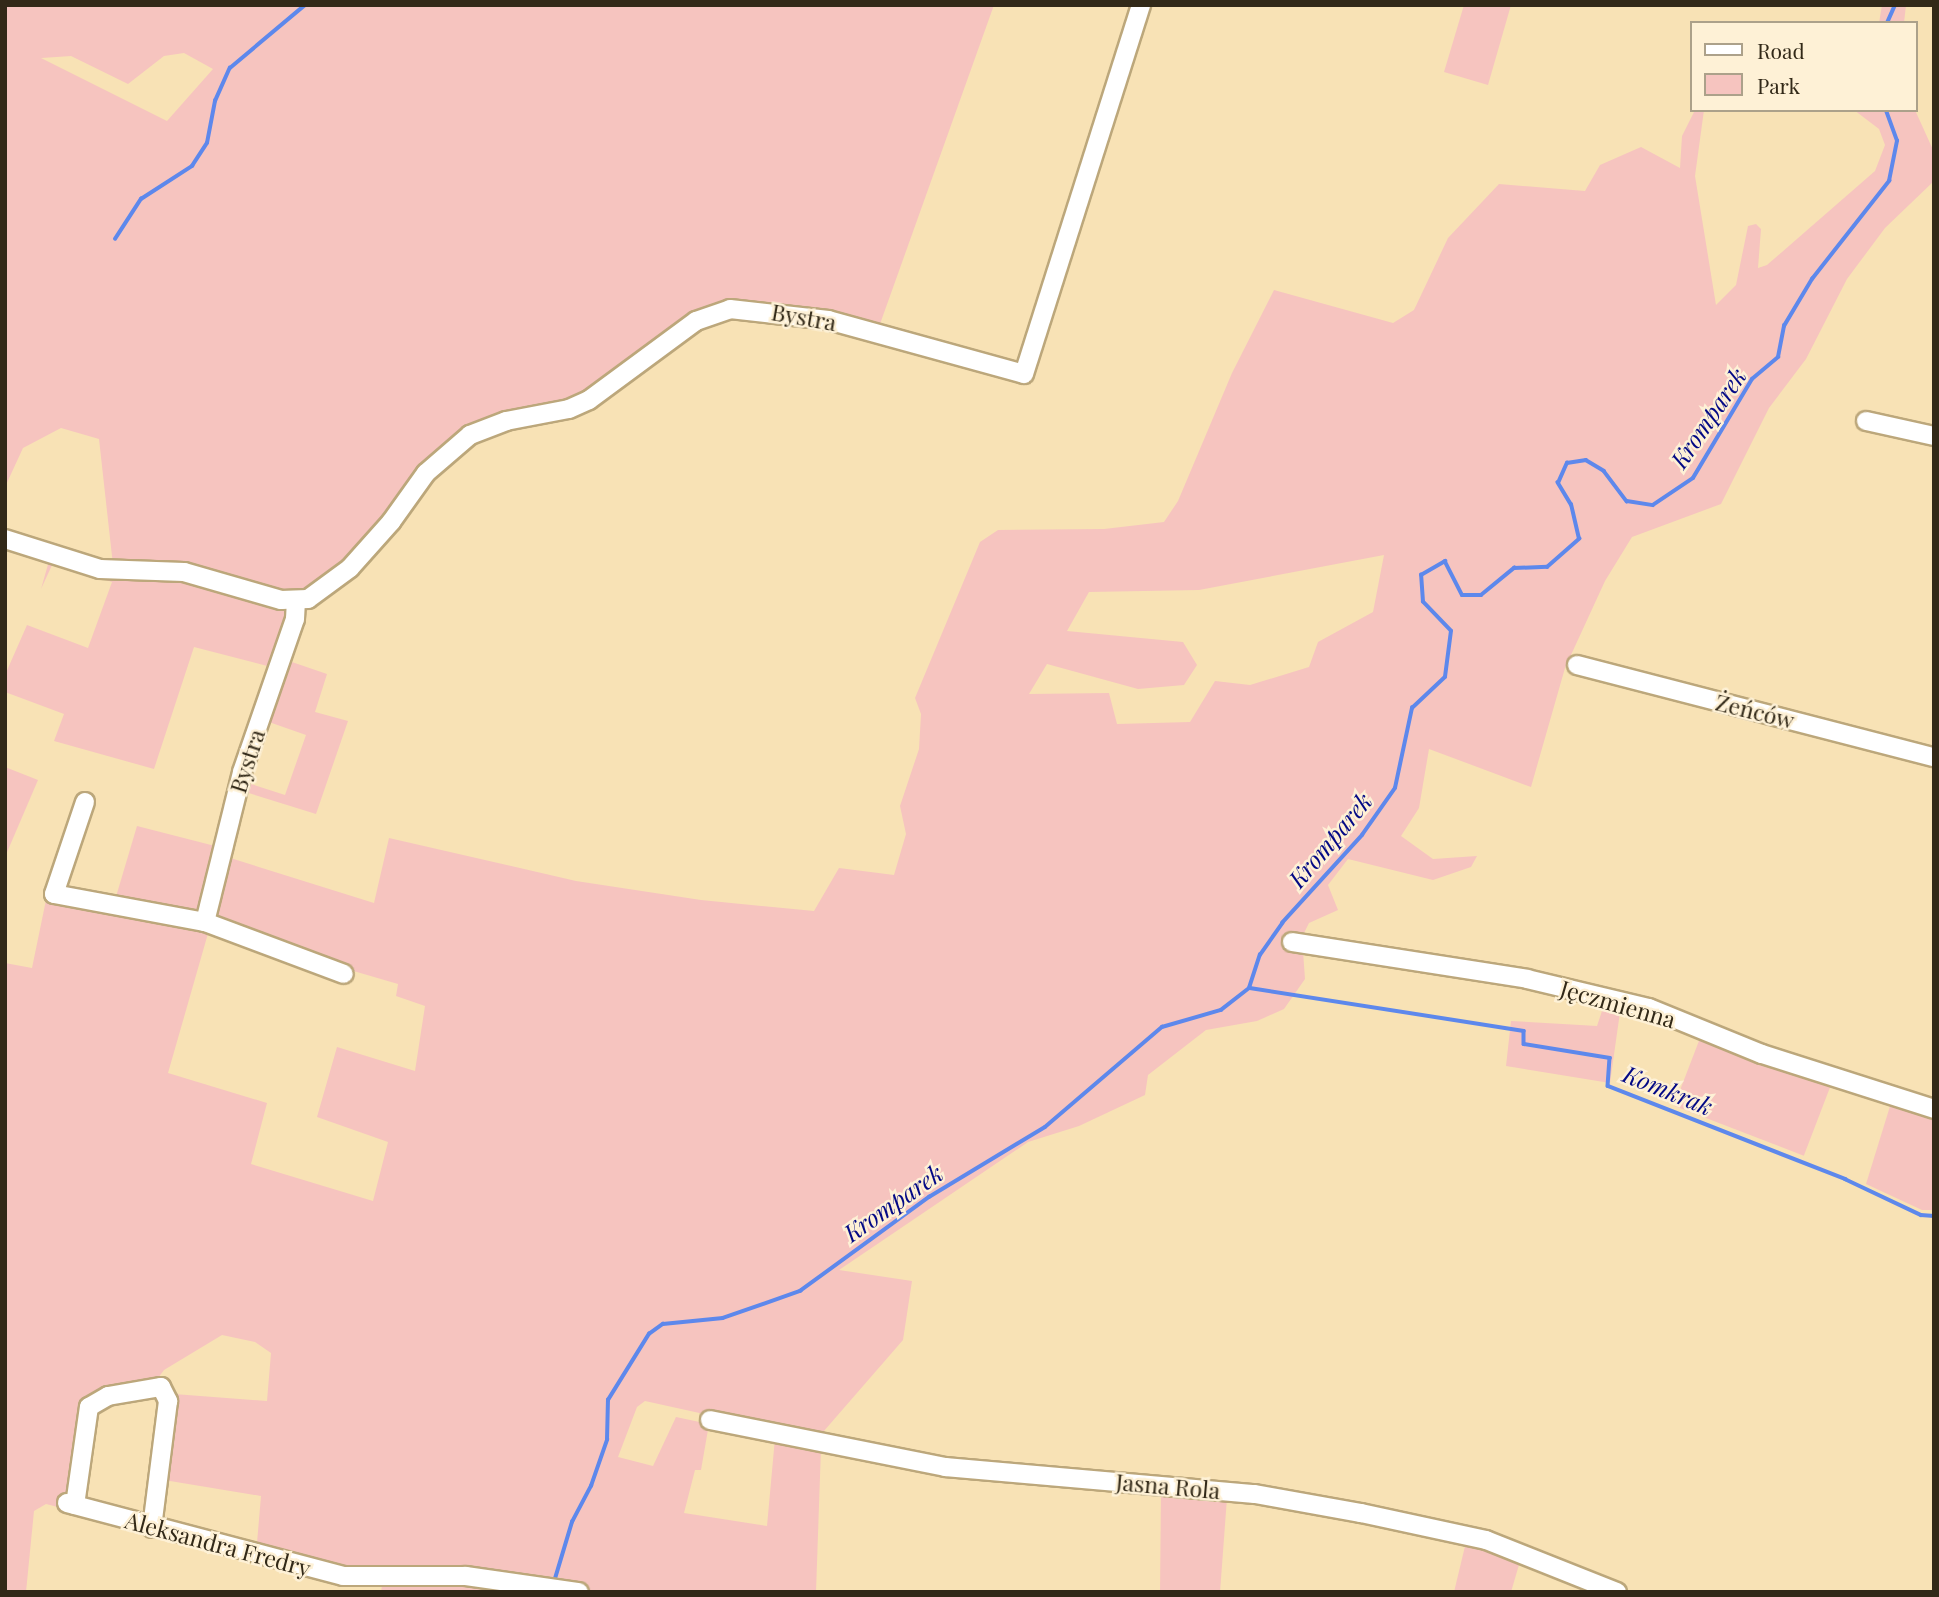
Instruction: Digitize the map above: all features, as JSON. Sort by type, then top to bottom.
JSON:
[{"type":"street","name":"Bystra","points":[[205,922],[242,772],[295,619],[296,602],[314,596],[350,568],[391,522],[426,472],[463,440],[487,426],[569,409],[589,400],[713,312],[752,308],[828,320],[1024,374],[1141,5]]},
{"type":"street","points":[[1866,421],[1934,436]]},
{"type":"street","points":[[5,539],[100,569],[184,572],[296,602]]},
{"type":"street","name":"Żeńców","points":[[1577,665],[1934,757]]},
{"type":"street","points":[[85,802],[54,894],[205,922],[344,974]]},
{"type":"street","name":"Jęczmienna","points":[[1292,942],[1527,979],[1649,1008],[1762,1054],[1934,1109]]},
{"type":"street","name":"Aleksandra Fredry","points":[[152,1528],[168,1401],[161,1387],[108,1396],[89,1407],[71,1504],[152,1528],[343,1576],[466,1576],[572,1591]]},
{"type":"street","name":"Jasna Rola","points":[[710,1420],[945,1467],[1255,1493],[1362,1513],[1486,1540],[1617,1592]]},
{"type":"green space","points":[[5,5],[994,5],[880,324],[751,301],[711,306],[685,319],[585,395],[492,416],[454,435],[417,469],[385,523],[345,564],[296,598],[113,565],[99,439],[61,428],[23,448],[5,487]],"holes":[[[184,53],[213,69],[167,121],[41,58],[71,56],[128,84],[164,56]]]},
{"type":"green space","points":[[1464,5],[1511,5],[1488,85],[1444,72]]},
{"type":"green space","points":[[1882,5],[1906,5],[1904,21],[1879,21]]},
{"type":"green space","points":[[1694,112],[1704,112],[1695,176],[1716,305],[1736,285],[1748,226],[1756,224],[1761,229],[1758,268],[1767,265],[1875,171],[1885,145],[1879,129],[1857,112],[1916,112],[1934,152],[1934,181],[1885,228],[1847,279],[1806,359],[1769,408],[1721,504],[1632,537],[1605,581],[1565,668],[1531,787],[1429,749],[1419,808],[1401,836],[1433,859],[1477,856],[1471,867],[1433,880],[1348,859],[1328,885],[1338,910],[1309,923],[1302,937],[1305,979],[1284,1009],[1257,1021],[1206,1030],[1148,1075],[1145,1095],[1079,1126],[1028,1142],[839,1270],[912,1281],[903,1340],[817,1439],[645,1401],[637,1407],[618,1457],[653,1466],[676,1417],[709,1424],[701,1470],[695,1470],[684,1513],[767,1526],[775,1438],[821,1448],[816,1592],[603,1592],[400,1565],[348,1567],[165,1529],[158,1520],[164,1495],[164,1523],[257,1543],[261,1496],[164,1480],[174,1394],[267,1401],[271,1353],[255,1342],[222,1335],[164,1370],[152,1386],[108,1394],[87,1406],[81,1420],[78,1481],[65,1504],[105,1519],[46,1504],[34,1511],[26,1592],[5,1592],[5,963],[32,968],[46,900],[138,911],[209,930],[168,1073],[267,1103],[251,1164],[373,1201],[388,1142],[317,1117],[337,1047],[415,1071],[425,1006],[396,996],[398,984],[285,951],[214,925],[210,913],[224,856],[374,903],[389,838],[576,881],[701,900],[814,911],[839,868],[894,875],[906,834],[900,806],[919,749],[921,714],[915,698],[980,542],[998,530],[1104,529],[1164,522],[1178,501],[1232,373],[1274,290],[1393,323],[1414,310],[1448,238],[1499,184],[1585,191],[1600,165],[1641,147],[1680,168],[1682,136]],"holes":[[[1384,555],[1373,612],[1318,642],[1309,667],[1250,685],[1215,681],[1190,722],[1117,724],[1109,693],[1029,694],[1047,664],[1138,689],[1184,685],[1197,665],[1183,642],[1067,631],[1089,592],[1199,590]]]},
{"type":"green space","points":[[49,561],[169,573],[285,604],[291,611],[275,668],[194,647],[154,769],[54,741],[64,714],[5,692],[5,675],[27,625],[88,648],[112,582],[53,563],[41,589]]},
{"type":"green space","points":[[286,660],[327,674],[315,712],[348,721],[316,814],[242,791],[245,782],[285,795],[306,735],[266,721]]},
{"type":"green space","points":[[5,767],[38,780],[5,857]]},
{"type":"green space","points":[[137,826],[215,846],[218,851],[203,915],[115,900]]},
{"type":"green space","points":[[1605,1002],[1621,1005],[1610,1083],[1506,1066],[1511,1021],[1597,1026]]},
{"type":"green space","points":[[1702,1033],[1832,1083],[1804,1156],[1674,1106]]},
{"type":"green space","points":[[1891,1103],[1934,1115],[1934,1210],[1922,1210],[1866,1184]]},
{"type":"green space","points":[[1161,1491],[1227,1498],[1220,1592],[1160,1592]]},
{"type":"green space","points":[[1466,1542],[1521,1558],[1511,1592],[1454,1592]]},
{"type":"green space","points":[[383,1579],[468,1583],[537,1592],[381,1592]]},
{"type":"waterway","points":[[115,239],[141,199],[192,166],[207,143],[215,101],[230,68],[305,5]]},
{"type":"waterway","name":"Kromparek","points":[[1888,21],[1895,5]]},
{"type":"waterway","name":"Kromparek","points":[[554,1582],[572,1522],[591,1486],[607,1440],[608,1400],[649,1334],[663,1324],[723,1318],[800,1291],[929,1197],[1045,1127],[1162,1027],[1221,1010],[1249,988],[1260,955],[1282,923],[1362,835],[1395,788],[1412,708],[1445,677],[1451,631],[1423,602],[1421,575],[1445,561],[1462,595],[1481,595],[1514,568],[1547,567],[1579,539],[1571,505],[1558,483],[1567,463],[1586,460],[1604,471],[1627,501],[1653,505],[1693,478],[1752,379],[1778,357],[1784,326],[1812,279],[1889,181],[1897,141],[1887,112]]},
{"type":"waterway","name":"Komkrak","points":[[1250,988],[1524,1031],[1524,1044],[1610,1058],[1608,1086],[1845,1179],[1921,1215],[1934,1216]]}]
